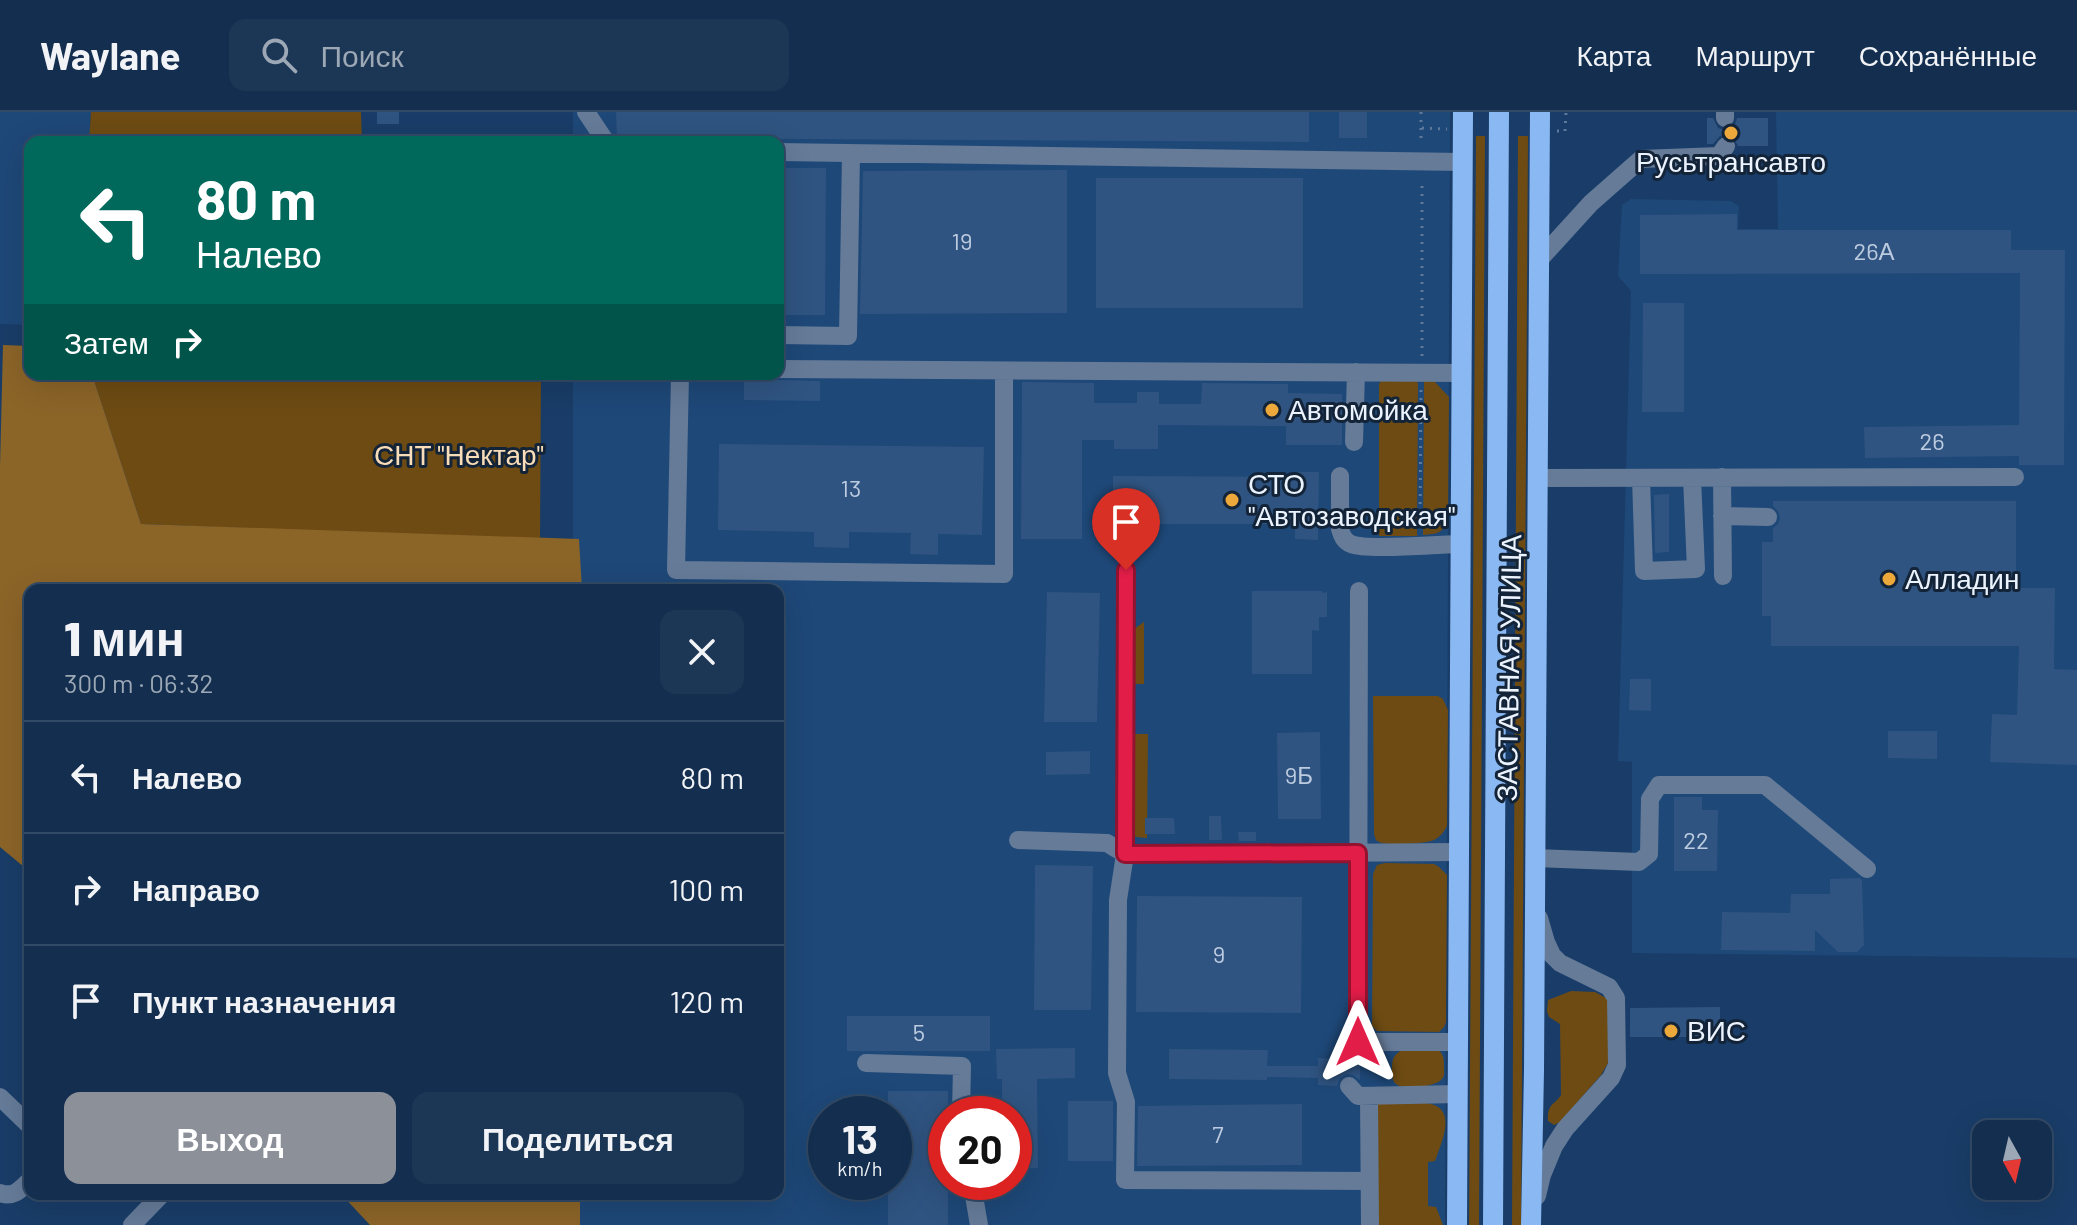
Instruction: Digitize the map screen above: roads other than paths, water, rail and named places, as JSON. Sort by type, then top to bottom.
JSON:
[{"type":"main road","name":"ЗАСТАВНАЯ УЛИЦА","points":[[1457,1225],[1463,112]]},
{"type":"main road","name":"ЗАСТАВНАЯ УЛИЦА","points":[[1493,1225],[1499,112]]},
{"type":"main road","name":"ЗАСТАВНАЯ УЛИЦА","points":[[1531,1224],[1540,112]]},
{"type":"street","points":[[586,112],[602,136]]},
{"type":"street","points":[[1539,260],[1591,203],[1641,159],[1719,156],[1726,146]]},
{"type":"street","points":[[784,152],[1463,162]]},
{"type":"street","points":[[784,335],[848,336],[851,154]]},
{"type":"street","points":[[784,369],[1462,373]]},
{"type":"street","points":[[680,380],[676,570],[1004,574],[1004,371]]},
{"type":"street","points":[[1354,442],[1356,372]]},
{"type":"street","points":[[1340,476],[1340,529],[1348,543],[1367,546],[1461,544]]},
{"type":"street","points":[[1722,477],[1723,576]]},
{"type":"street","points":[[1539,478],[2015,477]]},
{"type":"street","points":[[1641,478],[1644,571],[1696,569],[1692,478]]},
{"type":"street","points":[[1722,516],[1768,517]]},
{"type":"street","points":[[1126,570],[1125,854],[1118,900],[1117,1073],[1126,1102],[1125,1180],[1369,1181]]},
{"type":"street","points":[[1346,1059],[1358,1042],[1359,591]]},
{"type":"street","points":[[1535,858],[1639,862],[1649,854],[1650,799],[1659,785],[1765,785],[1867,869]]},
{"type":"street","points":[[1018,840],[1107,843],[1125,854],[1459,852]]},
{"type":"street","points":[[1531,1224],[1542,1175],[1554,1146],[1565,1129],[1611,1078],[1617,1065],[1616,998],[1609,987],[1560,963],[1552,955],[1534,897]]},
{"type":"street","points":[[1358,1042],[1458,1042]]},
{"type":"street","points":[[866,1063],[962,1066],[961,1096]]},
{"type":"street","points":[[1349,1086],[1358,1096],[1458,1094]]},
{"type":"street","points":[[1369,1096],[1370,1225]]},
{"type":"street","points":[[0,1097],[24,1120]]},
{"type":"street","points":[[0,1193],[16,1194],[24,1186]]},
{"type":"street","points":[[132,1225],[156,1200]]},
{"type":"street","points":[[975,1200],[979,1225]]},
{"type":"place","name":"Русьтрансавто","points":[[1731,133]]},
{"type":"place","name":"Автомойка","points":[[1272,410]]},
{"type":"place","name":"СТО \"Автозаводская\"","points":[[1232,500]]},
{"type":"place","name":"Алладин","points":[[1889,579]]},
{"type":"place","name":"ВИС","points":[[1671,1031]]},
{"type":"park label","name":"СНТ \"Нектар\"","points":[[459,455]]}]
